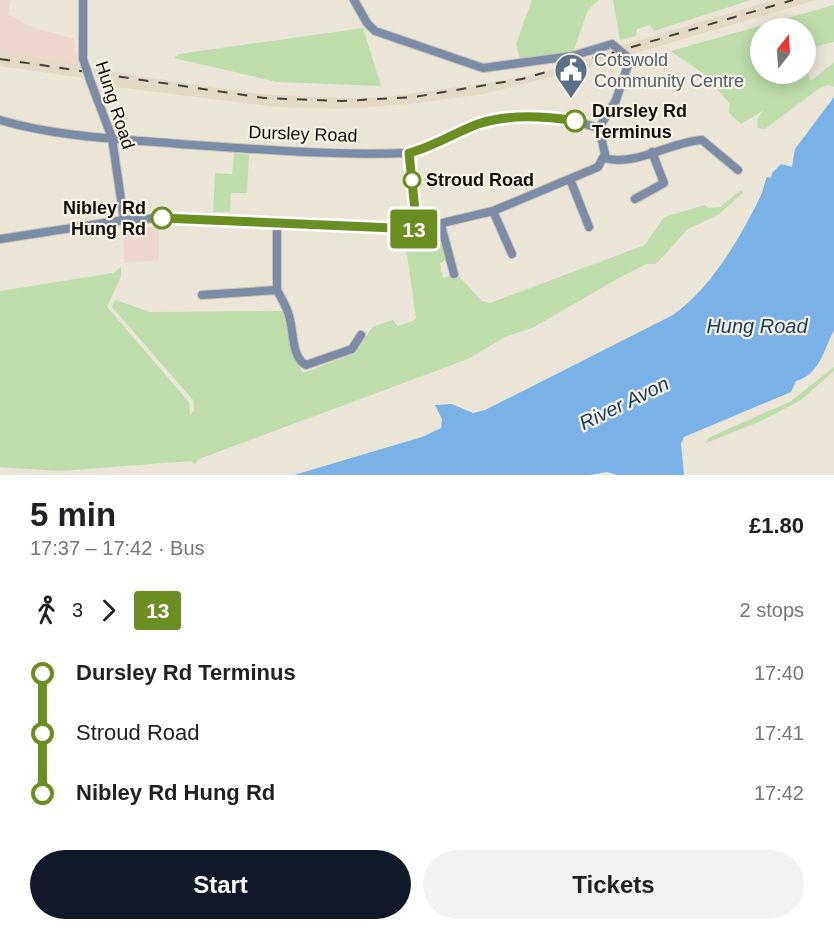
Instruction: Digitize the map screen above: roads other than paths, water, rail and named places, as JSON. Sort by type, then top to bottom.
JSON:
[{"type":"street","name":"Hung Road","points":[[83,0],[81,37],[83,59],[112,138],[124,220]]},
{"type":"street","points":[[0,239],[124,220],[182,217],[417,229],[493,211],[598,167],[604,158],[599,128],[616,100],[630,59],[612,44],[572,56],[483,68],[375,31],[367,23],[354,0]]},
{"type":"street","name":"Dursley Road","points":[[0,120],[65,134],[112,138],[260,149],[409,153],[479,124],[495,120],[555,118],[599,128]]},
{"type":"street","points":[[604,158],[622,161],[676,144],[702,140],[738,170]]},
{"type":"street","points":[[635,199],[664,183],[652,152]]},
{"type":"street","points":[[409,153],[417,229]]},
{"type":"street","points":[[722,170],[730,162]]},
{"type":"street","points":[[570,179],[590,226]]},
{"type":"street","points":[[493,211],[512,254]]},
{"type":"street","points":[[277,223],[277,290],[289,315],[300,362],[306,365],[352,349],[361,335]]},
{"type":"street","points":[[441,225],[454,274]]},
{"type":"street","points":[[202,295],[277,290]]},
{"type":"water","name":"Hung Road","points":[[834,97],[834,330],[816,367],[804,378],[796,381],[791,392],[684,437],[681,444],[684,475],[617,475],[607,472],[590,475],[294,475],[422,437],[441,428],[442,419],[435,405],[452,404],[473,413],[485,410],[673,315],[700,291],[724,261],[761,195],[767,177],[771,178],[772,173],[781,164],[792,167],[795,149]]},
{"type":"railway","points":[[0,59],[264,98],[342,101],[414,97],[522,79],[793,0]]},
{"type":"place","name":"Cotswold Community Centre","points":[[571,99]]},
{"type":"place","name":"Dursley Rd Terminus","points":[[575,121]]},
{"type":"place","name":"Stroud Road","points":[[412,180]]},
{"type":"place","name":"Nibley Rd Hung Rd","points":[[162,218]]},
{"type":"water label","name":"River Avon","points":[[624,403]]}]
